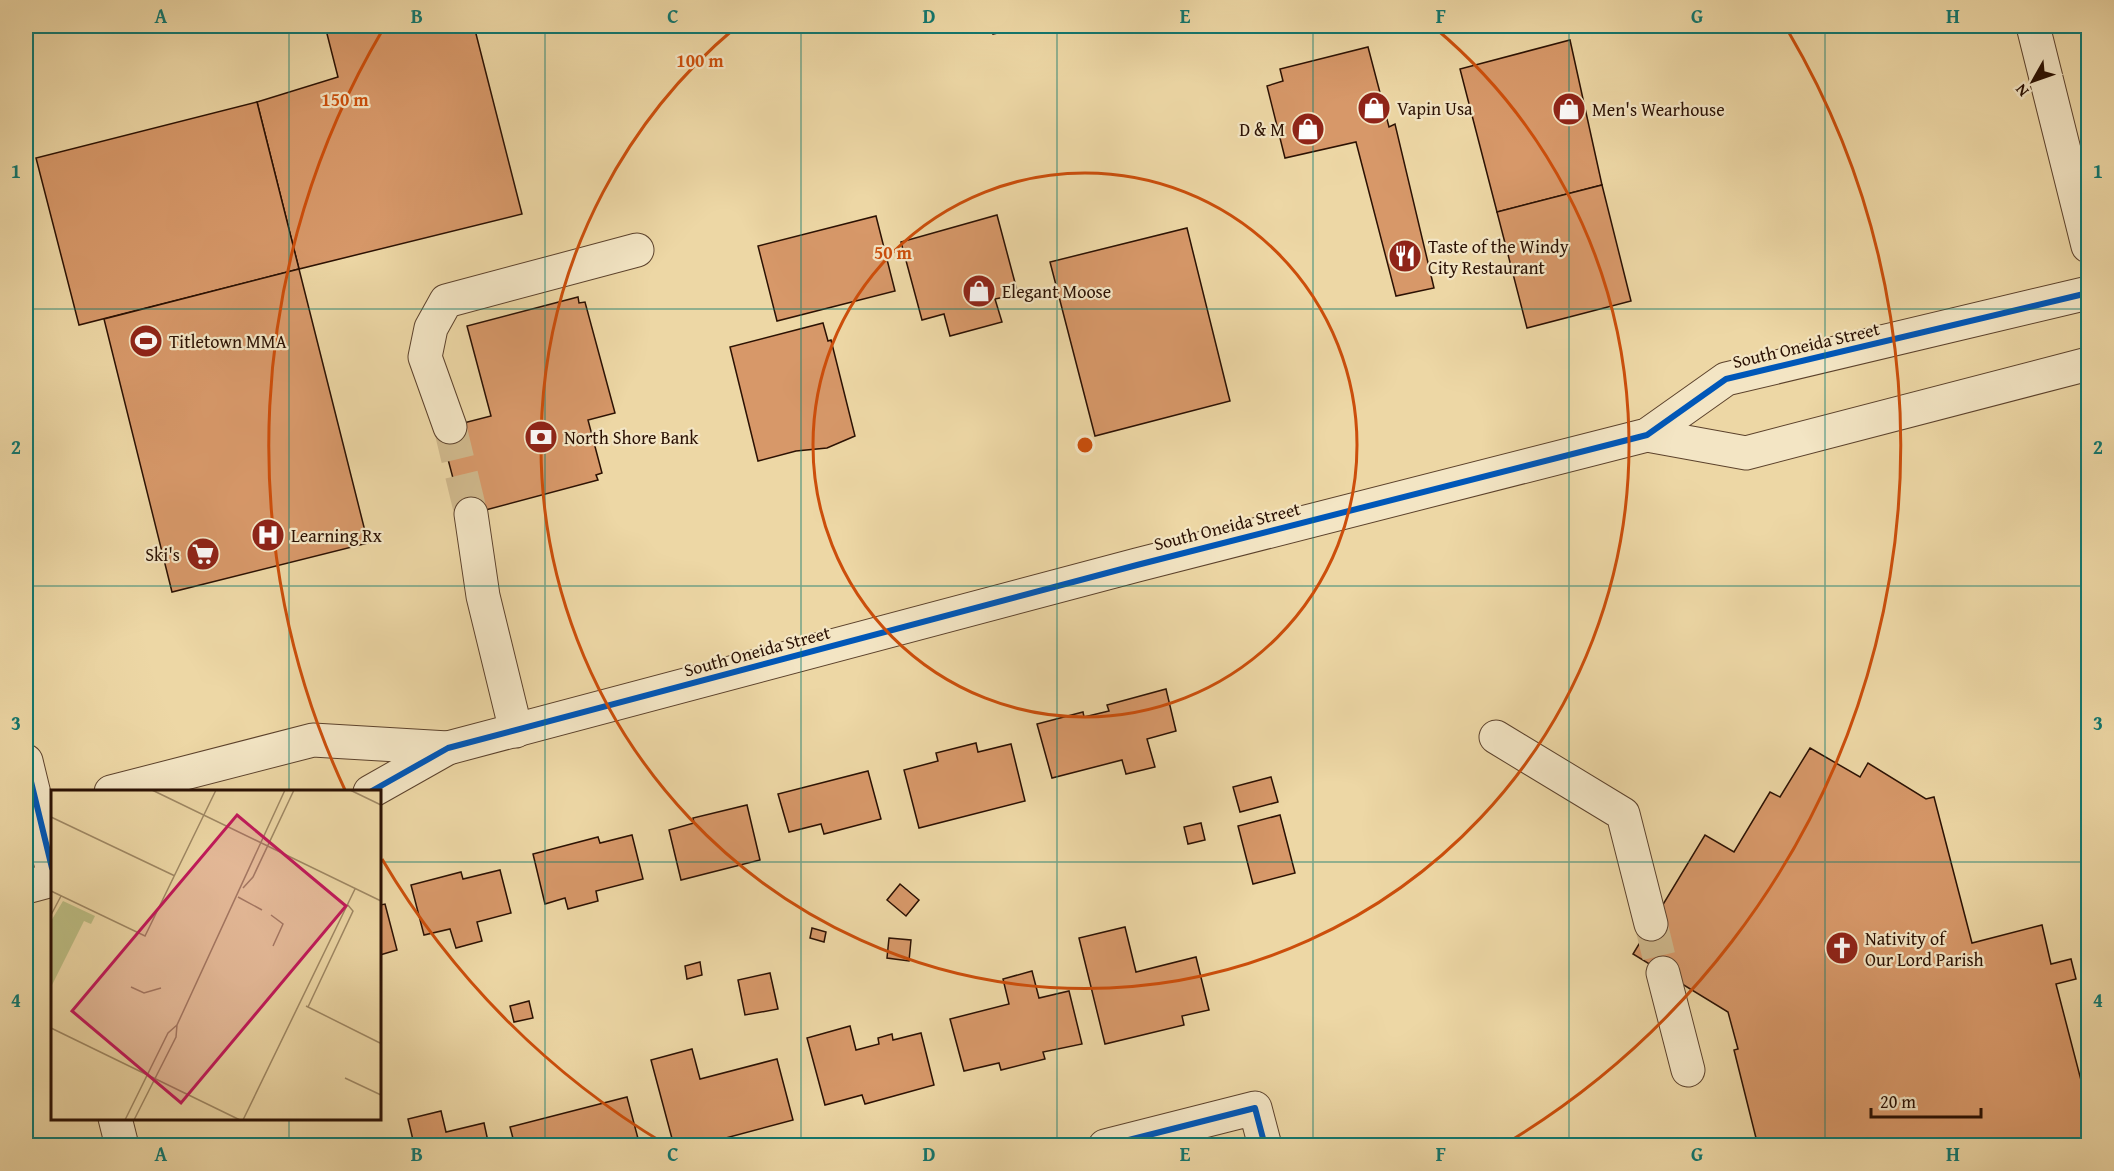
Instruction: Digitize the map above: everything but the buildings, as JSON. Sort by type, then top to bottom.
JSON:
[{"type":"street","points":[[2033,26],[2088,246]]},
{"type":"street","points":[[450,427],[424,357],[431,328],[446,301],[638,250]]},
{"type":"street","name":"South Oneida Street","points":[[119,790],[313,740],[448,747],[516,731],[1114,571],[1647,435],[1726,379],[2088,293]]},
{"type":"street","name":"South Oneida Street","points":[[1647,435],[1746,453],[2088,364]]},
{"type":"street","points":[[471,514],[483,596],[516,731]]},
{"type":"street","points":[[1497,737],[1623,814],[1651,924]]},
{"type":"street","name":"South Oneida Street","points":[[373,790],[448,747]]},
{"type":"street","points":[[26,761],[51,864]]},
{"type":"street","points":[[26,887],[51,880]]},
{"type":"street","points":[[1663,973],[1688,1070]]},
{"type":"street","points":[[1106,1146],[1256,1108],[1265,1146]]},
{"type":"street","points":[[116,1120],[122,1146]]},
{"type":"tunnel","points":[[450,427],[471,514]]},
{"type":"tunnel","points":[[1651,924],[1663,973]]},
{"type":"cycle path","points":[[374,790],[448,748],[1137,565],[1647,435],[1726,379],[2088,293]]},
{"type":"cycle path","points":[[26,761],[51,864]]},
{"type":"cycle path","points":[[1105,1146],[1255,1108],[1265,1146]]},
{"type":"place","name":"Vapin Usa","points":[[1374,108]]},
{"type":"place","name":"Men's Wearhouse","points":[[1569,109]]},
{"type":"place","name":"D & M","points":[[1308,129]]},
{"type":"place","name":"Taste of the Windy City Restaurant","points":[[1405,256]]},
{"type":"place","name":"Elegant Moose","points":[[979,291]]},
{"type":"place","name":"Titletown MMA","points":[[146,341]]},
{"type":"place","name":"North Shore Bank","points":[[541,437]]},
{"type":"place","name":"Learning Rx","points":[[268,535]]},
{"type":"place","name":"Ski's","points":[[203,554]]},
{"type":"place","name":"Nativity of Our Lord Parish","points":[[1842,948]]}]
